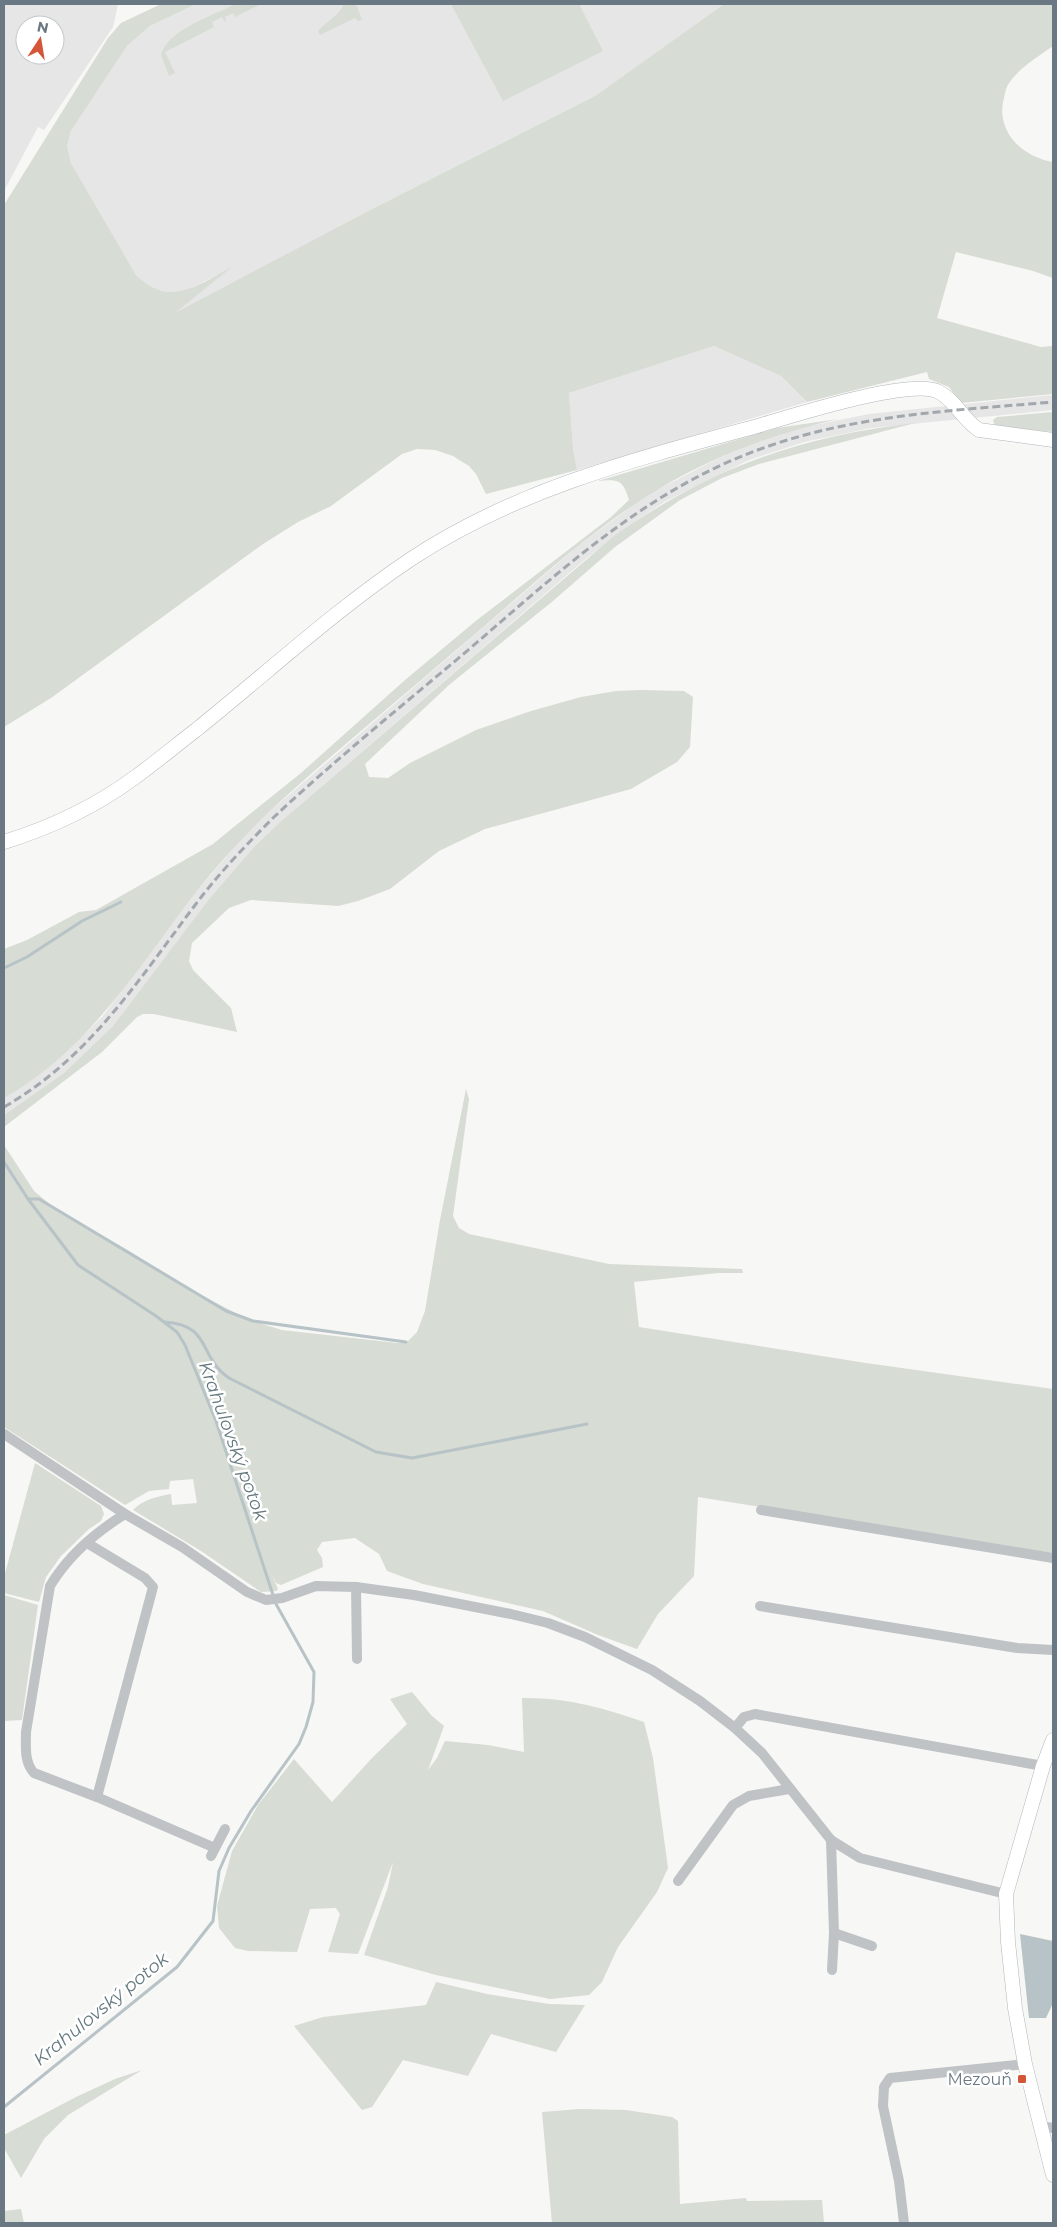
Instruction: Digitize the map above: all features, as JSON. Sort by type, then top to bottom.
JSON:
[{"type":"street","points":[[4,842],[23,836],[85,808],[132,780],[256,682],[364,593],[411,559],[504,506],[578,477],[745,429],[872,395],[909,388],[929,388],[940,392],[955,404],[972,426],[979,430],[1053,440]]},
{"type":"street","points":[[4,1434],[125,1514],[182,1547],[247,1592],[266,1600],[282,1598],[316,1586],[356,1587],[424,1596],[555,1626],[585,1637],[652,1670],[700,1701],[735,1728],[762,1753],[831,1840],[860,1858],[1006,1894]]},
{"type":"street","points":[[761,1510],[1053,1558]]},
{"type":"street","points":[[125,1514],[106,1526],[81,1548],[58,1573],[50,1586],[27,1724],[26,1754],[29,1767],[34,1773],[97,1797],[213,1852],[225,1829]]},
{"type":"street","points":[[88,1543],[146,1578],[154,1587],[97,1797]]},
{"type":"street","points":[[356,1587],[357,1659]]},
{"type":"street","points":[[760,1606],[1018,1648],[1053,1650]]},
{"type":"street","points":[[735,1728],[744,1717],[755,1714],[1043,1766]]},
{"type":"street","points":[[1053,1740],[1043,1766],[1006,1894],[1013,1989],[1025,2064],[1047,2127],[1053,2175]]},
{"type":"street","points":[[678,1881],[733,1805],[749,1796],[789,1789]]},
{"type":"street","points":[[831,1840],[834,1933],[832,1970]]},
{"type":"street","points":[[834,1933],[872,1946]]},
{"type":"street","points":[[904,2223],[899,2181],[883,2106],[884,2087],[890,2078],[1025,2064]]},
{"type":"shaded area","points":[[4,4],[118,4],[113,27],[44,130],[38,127],[4,191]]},
{"type":"shaded area","points":[[161,4],[196,4],[150,26],[127,46],[71,131],[67,146],[71,163],[136,275],[148,285],[172,292],[184,290],[196,286],[232,267],[175,313],[374,208],[595,96],[724,4],[1053,4],[1053,46],[1013,77],[1006,88],[1002,110],[1007,131],[1014,140],[1031,155],[1053,162],[1053,278],[1033,271],[956,252],[937,318],[1041,347],[1053,346],[1053,394],[961,403],[949,387],[929,379],[927,372],[807,402],[781,376],[714,346],[569,393],[573,448],[577,470],[486,494],[476,474],[469,466],[453,456],[435,450],[417,449],[402,454],[331,506],[298,522],[263,544],[51,698],[4,727],[4,205],[108,38],[121,23]]},
{"type":"shaded area","points":[[196,4],[724,4],[595,96],[374,208],[178,313],[174,313],[229,269],[187,290],[174,293],[153,289],[144,283],[136,275],[71,163],[67,146],[71,131],[127,46],[150,26]]},
{"type":"shaded area","points":[[236,4],[261,4],[235,17],[233,13],[225,17],[225,22],[222,17],[212,22],[214,27],[165,52],[175,73],[169,76],[161,55],[165,46],[172,38],[192,24]]},
{"type":"shaded area","points":[[344,4],[356,4],[362,20],[358,21],[355,18],[320,35],[318,31],[336,15]]},
{"type":"shaded area","points":[[451,4],[579,4],[603,51],[503,101]]},
{"type":"shaded area","points":[[714,346],[781,376],[807,402],[577,470],[573,448],[569,393]]},
{"type":"shaded area","points":[[1053,395],[1053,410],[871,428],[804,442],[749,460],[666,501],[643,516],[588,557],[279,823],[254,847],[209,899],[113,1026],[64,1073],[4,1115],[4,1098],[55,1062],[102,1017],[198,890],[243,837],[269,812],[578,546],[635,504],[659,489],[717,459],[744,447],[800,428],[869,414]]},
{"type":"shaded area","points":[[1053,412],[1053,432],[995,426],[993,420],[997,417]]},
{"type":"shaded area","points":[[838,419],[791,431],[746,447],[702,466],[632,506],[579,545],[269,812],[205,881],[111,1005],[87,1031],[62,1056],[4,1098],[4,949],[27,940],[79,912],[96,910],[213,844],[301,773],[405,680],[477,620],[611,517],[629,500],[625,488],[619,482],[611,480],[598,481],[777,428]]},
{"type":"shaded area","points":[[915,423],[759,464],[722,478],[680,500],[615,547],[553,601],[449,685],[365,764],[369,777],[388,778],[410,763],[476,730],[531,711],[581,697],[616,691],[640,690],[684,691],[693,697],[690,747],[677,762],[631,789],[485,829],[439,851],[390,889],[358,901],[338,906],[251,900],[229,908],[192,943],[189,961],[193,970],[231,1008],[237,1032],[154,1014],[143,1014],[137,1017],[102,1052],[4,1127],[4,1115],[64,1073],[113,1026],[209,899],[254,847],[279,823],[614,536],[685,492],[757,459],[832,437]]},
{"type":"shaded area","points":[[466,1089],[469,1099],[453,1216],[459,1228],[469,1234],[609,1264],[742,1269],[743,1273],[718,1273],[634,1282],[639,1327],[866,1363],[1053,1389],[1053,1553],[698,1497],[694,1576],[658,1614],[637,1649],[598,1635],[543,1611],[423,1584],[387,1571],[379,1554],[355,1538],[322,1542],[317,1550],[322,1558],[323,1567],[281,1585],[276,1583],[270,1570],[278,1589],[276,1591],[261,1592],[201,1551],[133,1510],[155,1497],[171,1494],[172,1505],[197,1503],[193,1479],[170,1481],[169,1489],[149,1491],[125,1505],[4,1427],[4,1145],[34,1191],[57,1210],[131,1252],[184,1286],[249,1320],[282,1330],[397,1343],[407,1342],[417,1332],[425,1311],[440,1220]]},
{"type":"shaded area","points":[[35,1463],[101,1506],[104,1514],[101,1521],[89,1529],[61,1556],[46,1577],[39,1602],[4,1593],[4,1577]]},
{"type":"shaded area","points":[[4,1595],[38,1605],[22,1720],[4,1721]]},
{"type":"shaded area","points":[[412,1692],[431,1715],[444,1726],[428,1770],[437,1758],[445,1741],[488,1745],[524,1752],[522,1698],[569,1701],[614,1712],[644,1722],[653,1758],[668,1868],[657,1892],[618,1947],[602,1982],[589,1995],[550,1999],[436,1975],[364,1955],[388,1887],[393,1862],[358,1954],[328,1952],[340,1914],[336,1908],[310,1909],[297,1952],[248,1951],[235,1948],[219,1928],[217,1906],[232,1851],[258,1805],[294,1759],[332,1802],[372,1758],[407,1724],[390,1699]]},
{"type":"shaded area","points":[[1020,1934],[1053,1941],[1053,2003],[1046,2018],[1029,2018]]},
{"type":"shaded area","points":[[436,1982],[487,1994],[549,2004],[585,2005],[556,2052],[491,2034],[468,2076],[403,2060],[372,2107],[362,2110],[294,2026],[323,2017],[426,2005]]},
{"type":"shaded area","points":[[142,2070],[68,2115],[44,2139],[21,2178],[4,2148],[4,2135],[76,2097],[115,2079]]},
{"type":"shaded area","points":[[580,2109],[626,2110],[672,2117],[678,2121],[680,2204],[746,2198],[747,2201],[822,2200],[824,2223],[552,2223],[542,2112]]},
{"type":"shaded area","points":[[21,2209],[24,2223],[4,2223],[4,2211]]},
{"type":"waterway","points":[[4,968],[27,957],[82,921],[121,902]]},
{"type":"waterway","name":"Krahulovský potok","points":[[4,1162],[28,1199],[78,1265],[177,1332],[185,1345],[216,1421],[273,1595]]},
{"type":"waterway","points":[[29,1199],[39,1199],[226,1311],[253,1321],[406,1342]]},
{"type":"waterway","points":[[164,1322],[180,1324],[198,1335],[212,1360],[229,1378],[376,1452],[412,1458],[587,1424]]},
{"type":"waterway","name":"Krahulovský potok","points":[[4,2107],[177,1967],[213,1921],[219,1871],[229,1848],[251,1811],[299,1744],[313,1702],[314,1672],[276,1604]]},
{"type":"railway","points":[[4,1107],[36,1086],[90,1038],[114,1012],[210,886],[274,817],[343,755],[571,562],[648,506],[732,460],[811,433],[879,419],[1053,402]]},
{"type":"place","name":"Mezouň","points":[[1022,2079]]}]
